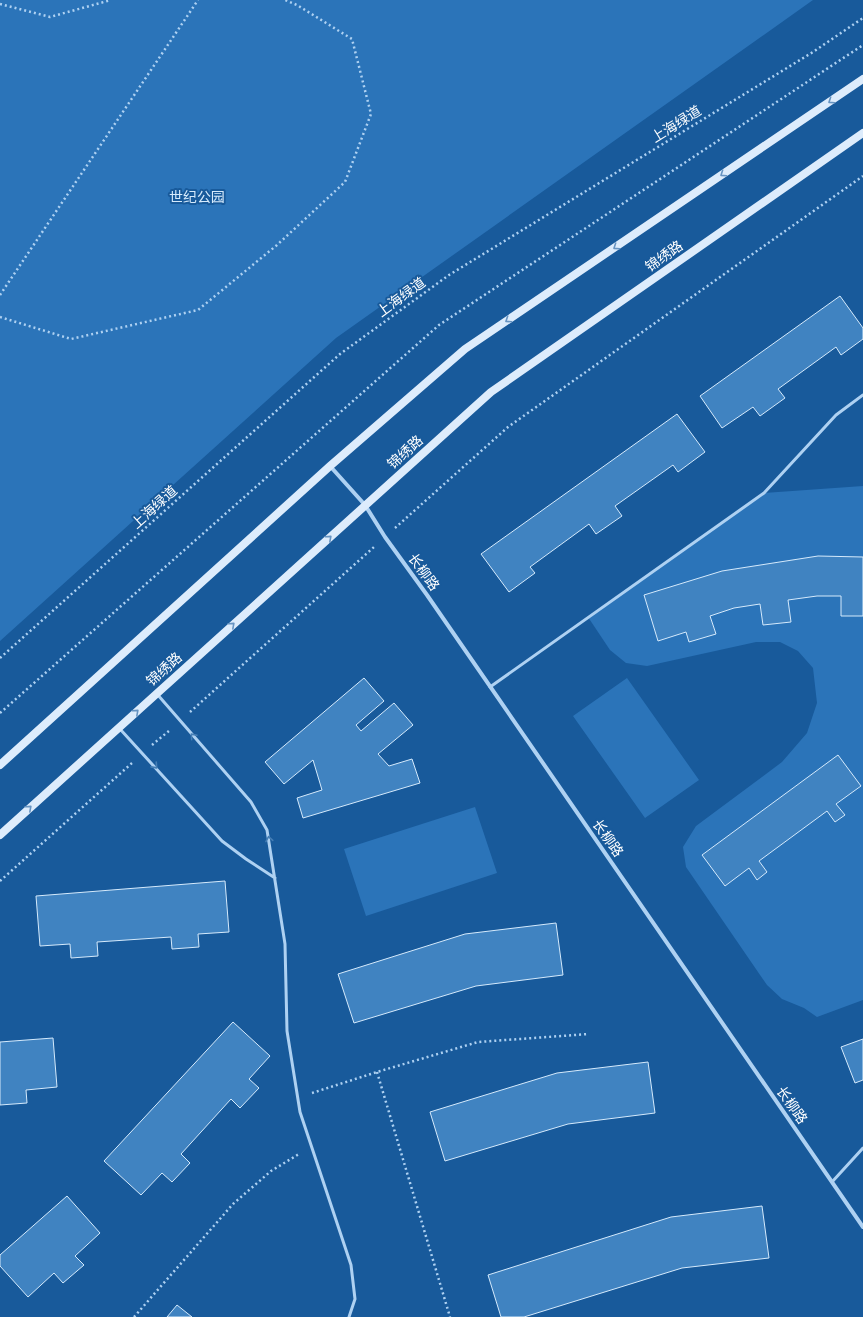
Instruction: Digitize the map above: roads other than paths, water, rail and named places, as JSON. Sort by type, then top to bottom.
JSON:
[{"type":"main road","points":[[0,765],[330,466],[465,349],[863,79]]},
{"type":"main road","name":"锦绣路","points":[[0,835],[491,392],[863,134]]},
{"type":"street","name":"长柳路","points":[[330,466],[364,505],[863,1227]]},
{"type":"lane","points":[[490,687],[764,493],[836,416],[863,395]]},
{"type":"lane","points":[[156,694],[251,802],[267,830],[285,944],[287,1030],[300,1112],[352,1265],[354,1299],[349,1317]]},
{"type":"lane","points":[[119,727],[222,841],[275,878]]},
{"type":"lane","points":[[832,1182],[863,1148]]},
{"type":"park label","name":"世纪公园","points":[[197,197]]}]
